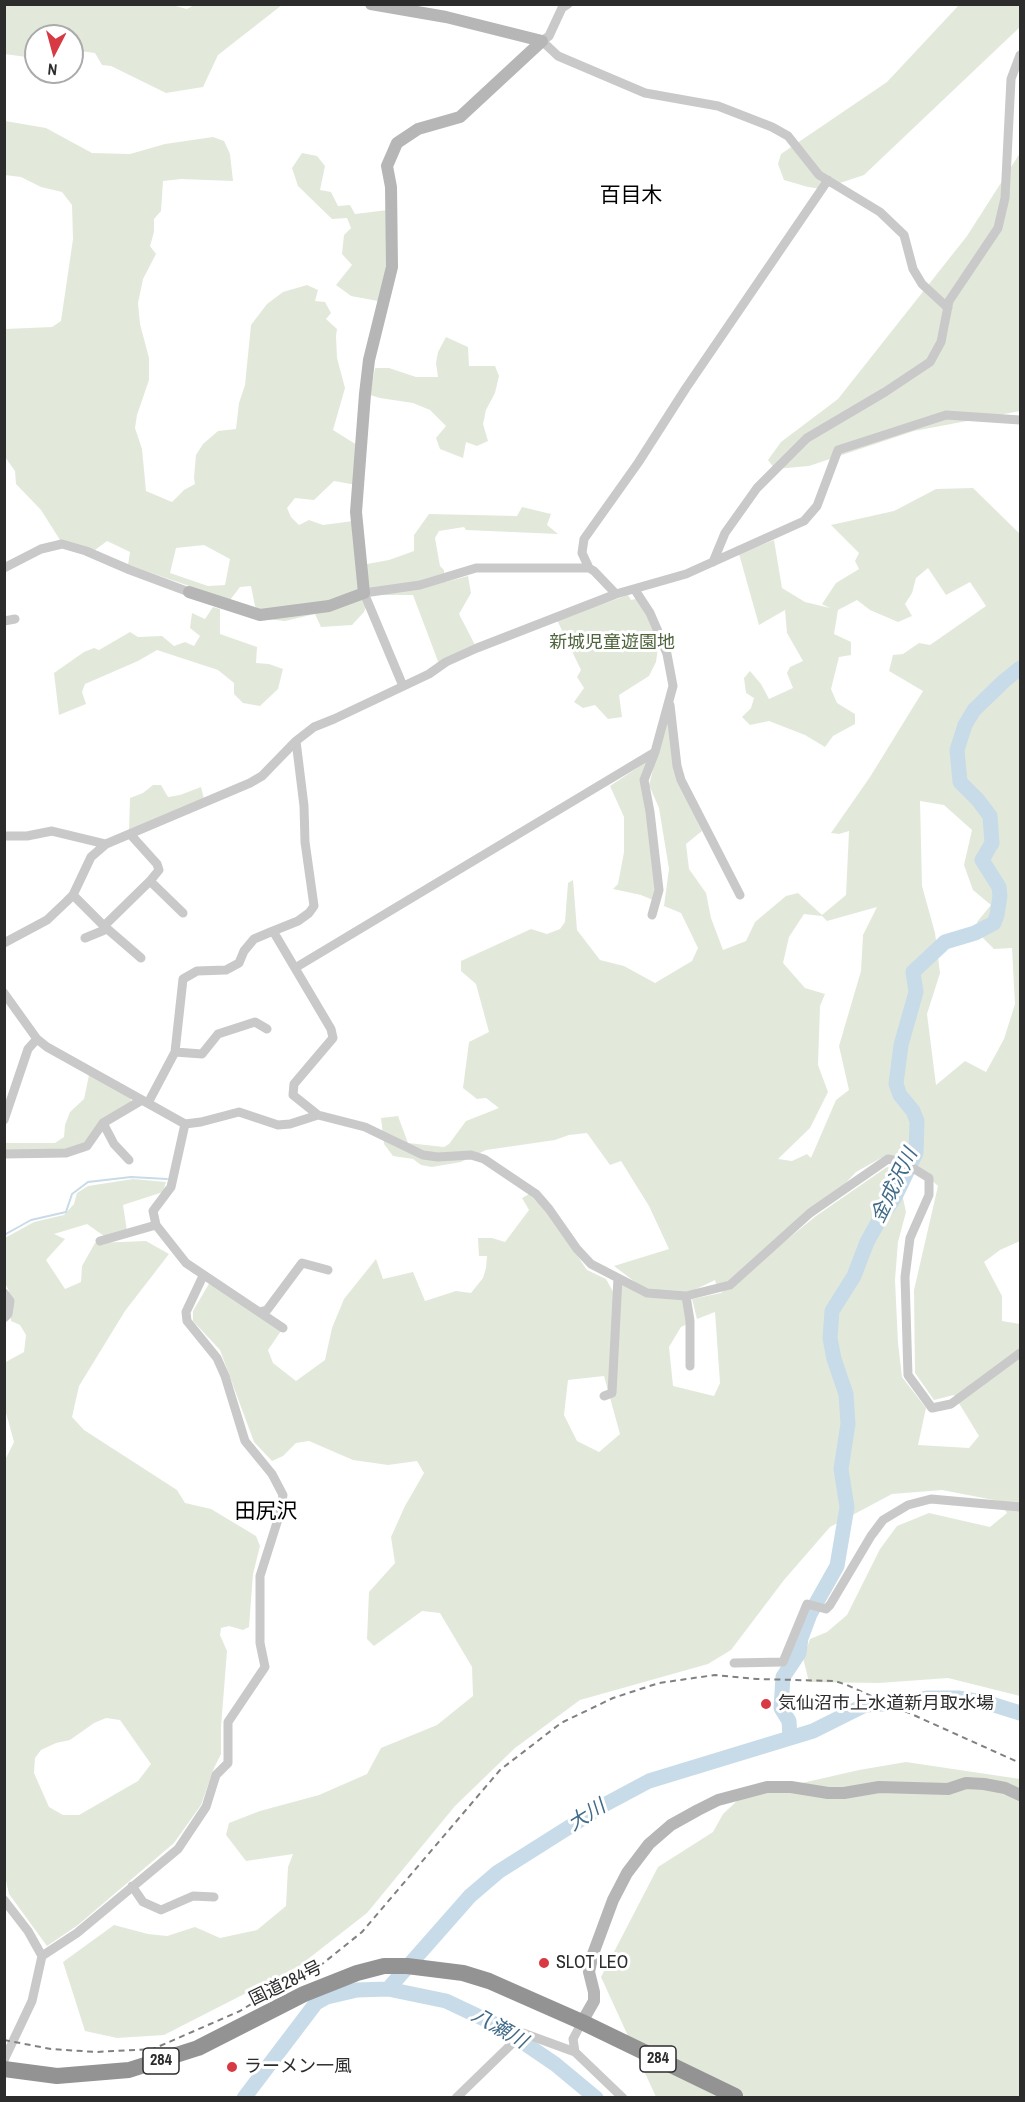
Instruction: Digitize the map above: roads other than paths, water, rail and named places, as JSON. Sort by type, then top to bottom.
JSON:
[{"type":"highway","name":"国道284号","points":[[4,2069],[57,2076],[129,2070],[198,2048],[303,1994],[357,1973],[384,1966],[407,1966],[462,1973],[489,1981],[582,2022]]},
{"type":"highway","name":"284","points":[[582,2022],[735,2096]]},
{"type":"street","points":[[371,4],[446,17],[542,41],[558,56],[645,93],[718,106],[772,127],[788,136],[819,175],[880,212],[904,235],[914,268],[922,284],[948,308]]},
{"type":"street","points":[[403,686],[364,593],[356,512],[369,360],[392,267],[391,187],[387,166],[398,143],[418,129],[460,117],[549,36],[562,8],[568,4]]},
{"type":"street","points":[[713,562],[725,533],[757,488],[807,438],[885,392],[930,362],[941,342],[949,301],[998,228],[1005,198],[1011,79],[1020,55]]},
{"type":"street","points":[[589,568],[582,553],[584,539],[638,463],[686,388],[828,180]]},
{"type":"street","points":[[4,943],[47,920],[73,895],[91,857],[106,844],[250,783],[262,776],[296,741],[314,727],[334,720],[429,674],[447,662],[477,648],[616,594],[686,574],[804,521],[817,506],[838,450],[946,415],[1020,420]]},
{"type":"street","points":[[4,568],[41,549],[62,544],[86,550],[130,570],[260,615],[329,606],[364,593],[420,585],[476,568],[589,568],[616,594]]},
{"type":"street","points":[[635,590],[650,613],[667,654],[673,686],[655,752],[644,780],[659,890],[652,915]]},
{"type":"street","points":[[4,621],[15,619]]},
{"type":"street","points":[[669,699],[677,766],[681,780],[740,895]]},
{"type":"street","points":[[4,1154],[66,1153],[87,1146],[103,1123],[145,1102],[175,1052],[183,979],[196,971],[226,970],[233,967],[239,963],[244,951],[254,939],[298,921],[314,906],[304,842],[304,806],[296,741]]},
{"type":"street","points":[[295,968],[655,752]]},
{"type":"street","points":[[4,836],[27,836],[52,831],[106,844]]},
{"type":"street","points":[[86,938],[105,928],[159,870],[157,864],[130,834]]},
{"type":"street","points":[[150,881],[183,913]]},
{"type":"street","points":[[73,895],[105,928],[141,958]]},
{"type":"street","points":[[273,931],[331,1029],[333,1038],[294,1084],[293,1095],[318,1115],[365,1126],[423,1155],[438,1157],[471,1155],[484,1159],[536,1194],[577,1250],[591,1264],[647,1293],[686,1296],[730,1285],[810,1213],[888,1159],[903,1162],[928,1178],[929,1195],[910,1238],[906,1277],[908,1375],[932,1408],[951,1404],[1020,1353]]},
{"type":"street","points":[[4,993],[37,1039],[47,1047],[185,1124],[239,1112],[278,1125],[290,1124],[318,1115]]},
{"type":"street","points":[[175,1052],[202,1054],[218,1034],[255,1022],[267,1029]]},
{"type":"street","points":[[4,1120],[28,1049],[37,1039]]},
{"type":"street","points":[[103,1123],[114,1144],[129,1160]]},
{"type":"street","points":[[185,1124],[171,1187],[153,1211],[156,1225],[186,1263],[283,1328]]},
{"type":"street","points":[[100,1240],[156,1225]]},
{"type":"street","points":[[259,1312],[267,1310],[302,1263],[328,1270]]},
{"type":"street","points":[[42,1956],[76,1933],[178,1849],[206,1807],[216,1775],[228,1763],[228,1722],[265,1667],[260,1643],[260,1576],[280,1513],[283,1495],[272,1474],[244,1441],[225,1376],[217,1358],[187,1321],[186,1312],[204,1276]]},
{"type":"street","points":[[604,1396],[612,1393],[618,1278]]},
{"type":"street","points":[[4,1293],[10,1301],[8,1314],[4,1318]]},
{"type":"street","points":[[686,1296],[690,1321],[690,1366]]},
{"type":"street","points":[[734,1663],[783,1662],[807,1604],[826,1609],[883,1520],[908,1505],[931,1499],[1020,1507]]},
{"type":"street","points":[[575,2052],[573,2039],[594,2001],[589,1972],[592,1953],[613,1900],[627,1873],[650,1844],[671,1825],[718,1800],[767,1787],[791,1787],[828,1793],[896,1786],[948,1789],[966,1783],[1005,1788],[1020,1795]]},
{"type":"street","points":[[132,1886],[143,1902],[161,1910],[193,1896],[214,1897]]},
{"type":"street","points":[[4,1900],[28,1931],[42,1956],[32,2001],[4,2060]]},
{"type":"street","points":[[456,2097],[523,2033],[575,2052],[623,2097]]},
{"type":"waterway","name":"金成沢川","points":[[790,1738],[789,1721],[781,1708],[783,1677],[799,1653],[801,1638],[810,1614],[837,1566],[847,1507],[841,1469],[848,1424],[846,1394],[834,1359],[830,1338],[832,1311],[854,1276],[867,1242],[895,1197],[916,1153],[917,1121],[913,1111],[900,1095],[896,1084],[901,1045],[916,992],[913,972],[945,942],[975,933],[994,923],[997,915],[999,887],[982,860],[992,843],[990,816],[960,782],[957,750],[965,725],[974,710],[1020,668]]},
{"type":"waterway","points":[[4,1235],[31,1220],[66,1212],[72,1194],[88,1182],[131,1177],[167,1179]]},
{"type":"waterway","name":"大川","points":[[388,1989],[470,1896],[498,1872],[604,1805],[649,1781],[813,1731],[865,1705],[902,1703],[927,1698],[958,1698],[988,1703],[1020,1713]]},
{"type":"waterway","name":"八瀬川","points":[[244,2098],[316,2003],[327,1997],[357,1990],[388,1989],[446,2001],[499,2026],[555,2064],[596,2098]]},
{"type":"railway","points":[[4,2040],[51,2049],[96,2052],[153,2049],[240,2011],[280,1986],[316,1969],[362,1932],[500,1770],[561,1723],[613,1698],[659,1683],[715,1675],[757,1679],[835,1681],[1020,1763]]},
{"type":"place","name":"気仙沼市上水道新月取水場","points":[[766,1704]]},
{"type":"place","name":"SLOT LEO","points":[[544,1963]]},
{"type":"place","name":"ラーメン一風","points":[[232,2067]]},
{"type":"district","name":"百目木","points":[[631,196]]},
{"type":"district","name":"田尻沢","points":[[266,1512]]},
{"type":"park label","name":"新城児童遊園地","points":[[612,643]]}]
